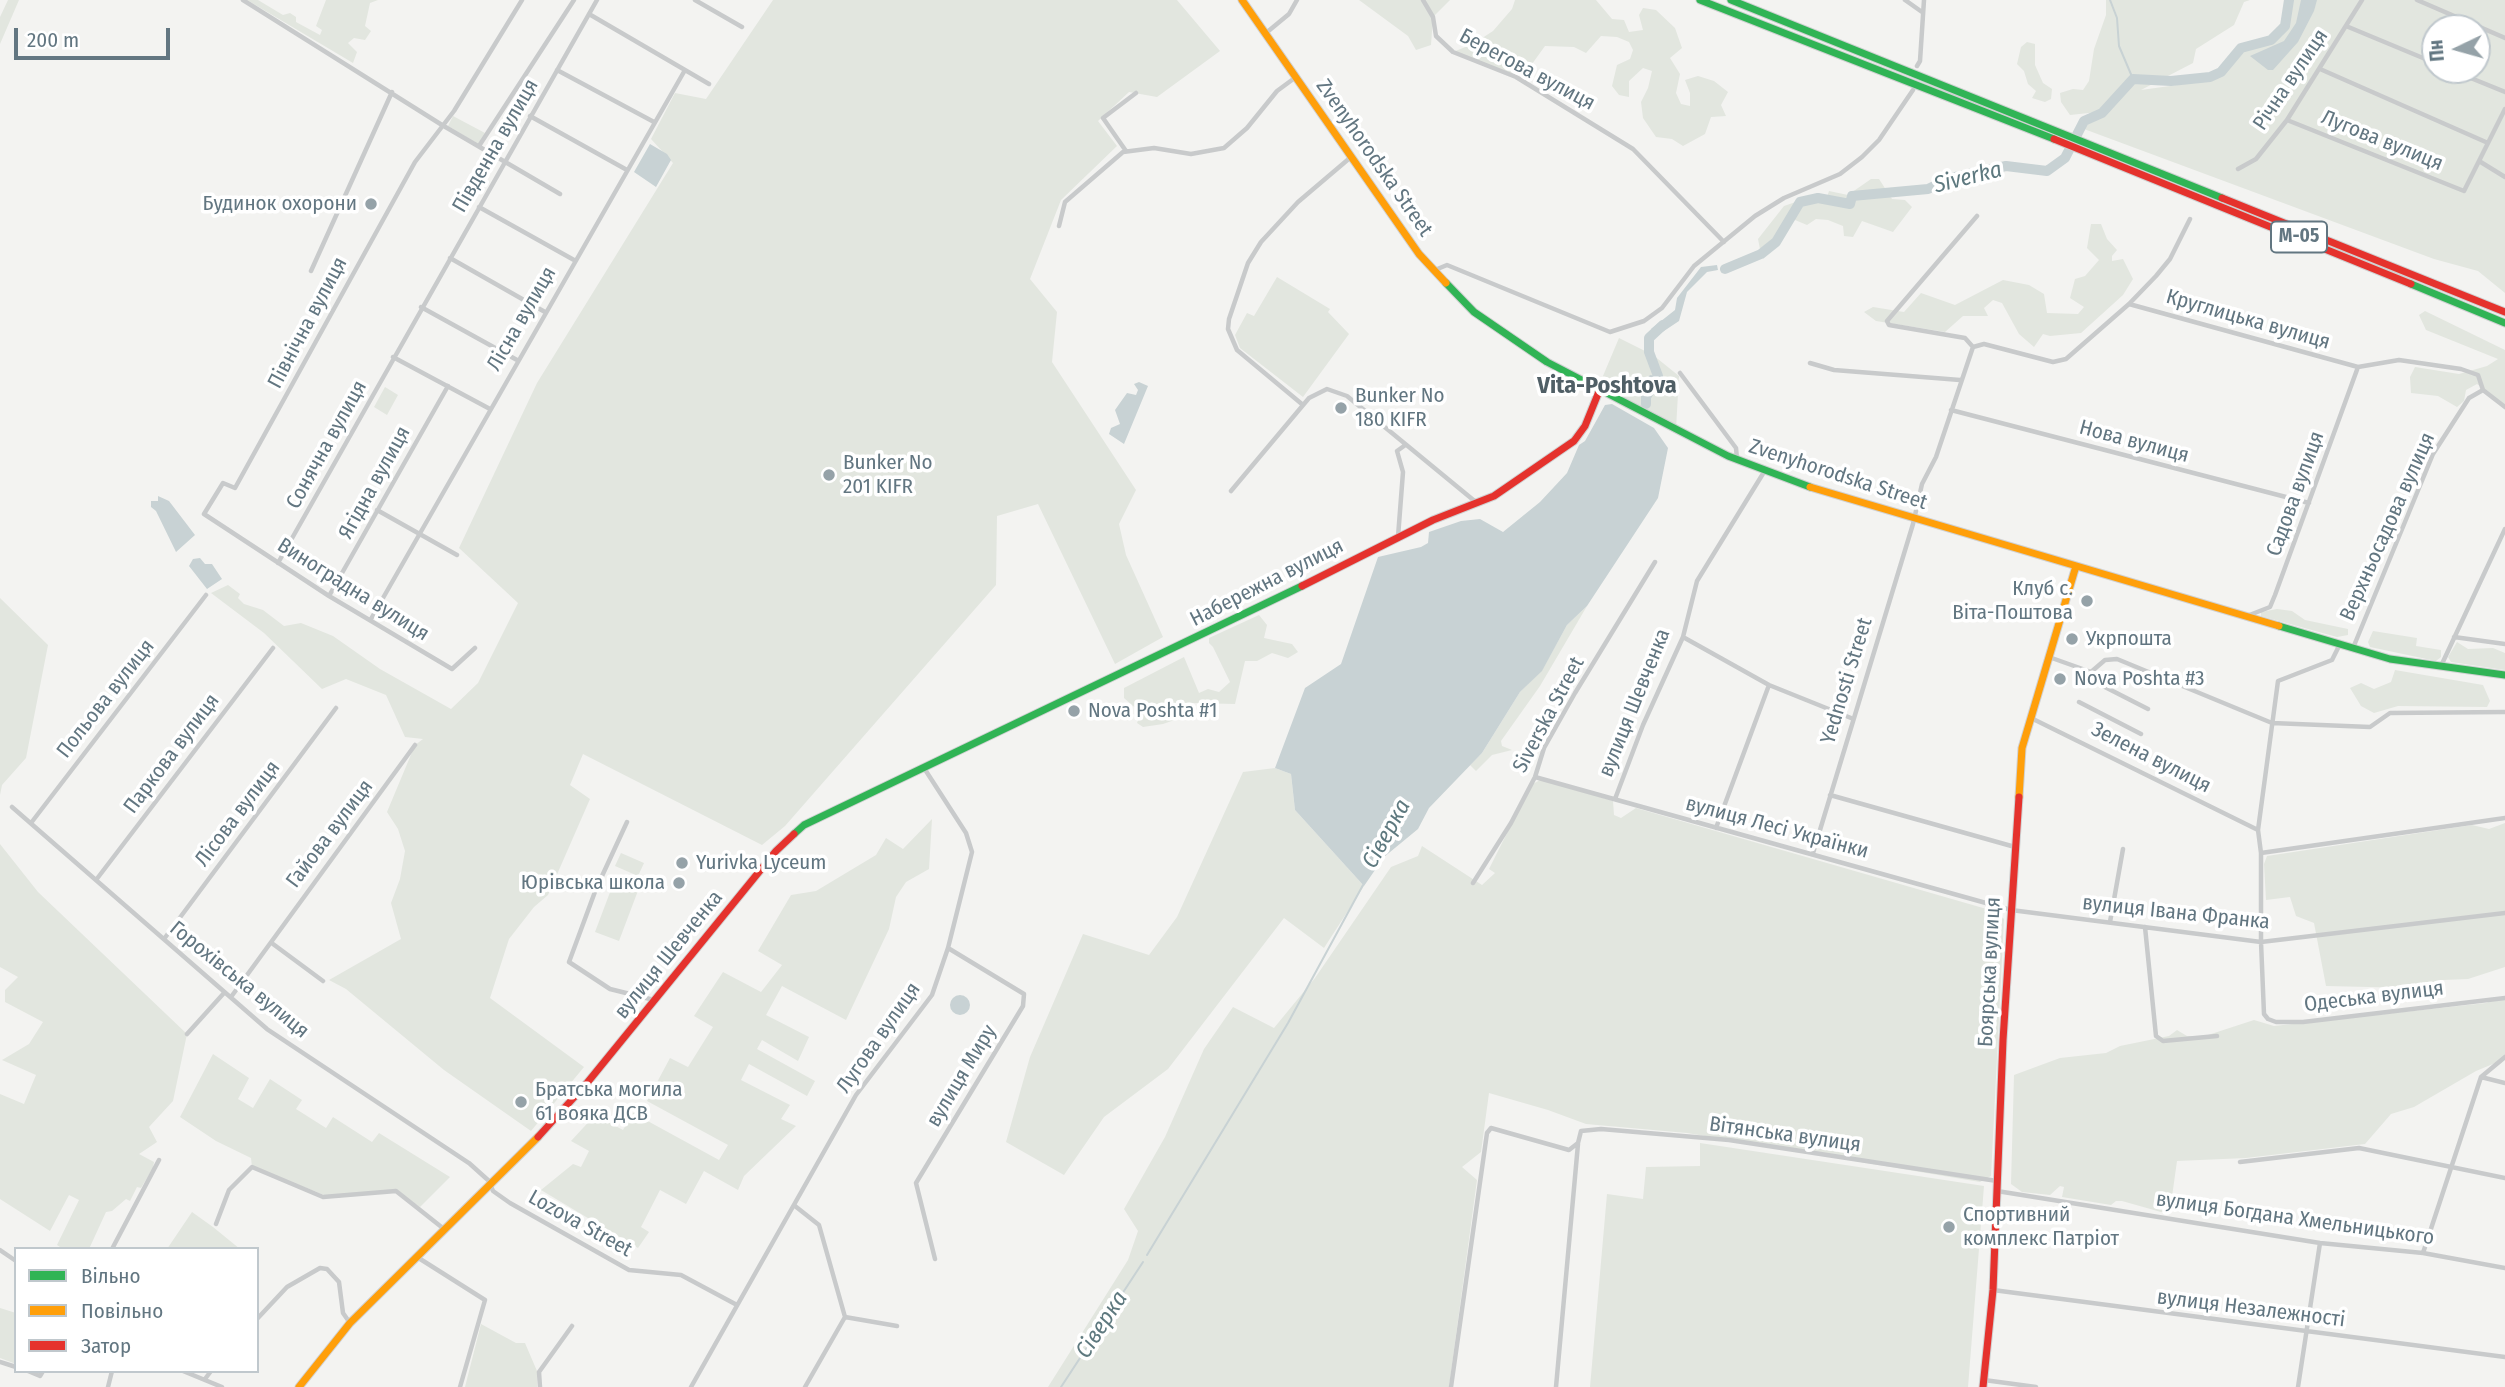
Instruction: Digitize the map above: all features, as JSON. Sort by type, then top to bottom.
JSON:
[{"type":"main road","name":"Zvenyhorodska Street","points":[[1242,0],[1433,271],[1474,312],[1503,334],[1600,389],[1764,472],[1913,519],[2390,659],[2505,675]]},
{"type":"main road","name":"М-05","points":[[1700,0],[2093,154],[2505,323]]},
{"type":"main road","name":"М-05","points":[[1731,0],[2505,312]]},
{"type":"main road","name":"Набережна вулиця","points":[[1152,661],[1398,537],[1500,493],[1566,448],[1585,426],[1600,389]]},
{"type":"main road","name":"Боярська вулиця","points":[[1984,1383],[1993,1290],[2011,910],[2021,762],[2029,717],[2076,566]]},
{"type":"main road","name":"вулиця Шевченка","points":[[299,1387],[350,1323],[491,1186],[587,1083],[776,851],[804,825],[1152,661]]},
{"type":"street","points":[[243,0],[442,125],[560,194]]},
{"type":"street","points":[[442,125],[454,111],[522,0]]},
{"type":"street","name":"Південна вулиця","points":[[479,146],[574,0]]},
{"type":"street","name":"Південна вулиця","points":[[393,357],[597,0]]},
{"type":"street","points":[[695,0],[741,27]]},
{"type":"street","points":[[1266,33],[1289,13],[1297,0]]},
{"type":"street","name":"Берегова вулиця","points":[[1423,0],[1433,17],[1436,36],[1453,52],[1516,77],[1633,149],[1724,242]]},
{"type":"street","points":[[1905,0],[1922,13]]},
{"type":"street","points":[[1917,66],[1920,61],[1924,0]]},
{"type":"street","name":"Річна вулиця","points":[[2238,169],[2256,159],[2287,120],[2362,0]]},
{"type":"street","points":[[2417,0],[2505,38]]},
{"type":"street","points":[[589,14],[709,84]]},
{"type":"street","points":[[2346,26],[2421,58]]},
{"type":"street","name":"Лугова вулиця","points":[[2320,69],[2488,142]]},
{"type":"street","points":[[557,70],[654,122]]},
{"type":"street","name":"Лісна вулиця","points":[[371,619],[685,70]]},
{"type":"street","name":"Zvenyhorodska Street","points":[[1126,150],[1151,148],[1191,154],[1224,148],[1247,128],[1277,91],[1296,76]]},
{"type":"street","points":[[2484,84],[2505,93]]},
{"type":"street","points":[[1433,271],[1447,265],[1610,332],[1653,316],[1690,270],[1762,211],[1840,174],[1862,157],[1880,139],[1913,90]]},
{"type":"street","points":[[311,271],[391,92]]},
{"type":"street","points":[[1059,226],[1065,202],[1126,150],[1103,118],[1136,93]]},
{"type":"street","points":[[2505,109],[2479,161],[2505,177]]},
{"type":"street","points":[[530,116],[627,170]]},
{"type":"street","name":"Лугова вулиця","points":[[2287,120],[2464,191],[2479,161]]},
{"type":"street","name":"Північна вулиця","points":[[211,520],[204,514],[223,482],[235,488],[415,162],[442,125]]},
{"type":"street","points":[[1303,405],[1237,350],[1230,335],[1229,318],[1248,263],[1261,242],[1298,202],[1351,157]]},
{"type":"street","points":[[479,207],[574,260]]},
{"type":"street","points":[[1972,347],[1965,338],[1888,326],[1887,321],[1977,216]]},
{"type":"street","points":[[1972,347],[1984,344],[2060,362],[2129,304],[2170,259],[2190,219]]},
{"type":"street","points":[[450,258],[545,312]]},
{"type":"street","name":"Круглицька вулиця","points":[[2129,304],[2358,367]]},
{"type":"street","points":[[421,307],[517,360]]},
{"type":"street","points":[[1913,519],[1922,484],[1934,462],[1960,380],[1966,372],[1972,347]]},
{"type":"street","points":[[393,357],[490,409]]},
{"type":"street","name":"Сонячна вулиця","points":[[278,563],[393,357]]},
{"type":"street","points":[[2358,367],[2399,360],[2461,369],[2478,375],[2483,390],[2505,407]]},
{"type":"street","points":[[1810,363],[1834,370],[1960,380]]},
{"type":"street","name":"Садова вулиця","points":[[2246,617],[2270,607],[2358,367]]},
{"type":"street","points":[[1680,373],[1736,448],[1737,460]]},
{"type":"street","name":"Ягідна вулиця","points":[[329,596],[448,386]]},
{"type":"street","name":"Верхньосадова вулиця","points":[[2353,648],[2433,454],[2469,398],[2483,390]]},
{"type":"street","points":[[1231,491],[1303,405],[1318,391],[1338,391],[1476,503]]},
{"type":"street","name":"Нова вулиця","points":[[1951,410],[2309,503]]},
{"type":"street","points":[[1398,537],[1403,472],[1397,451],[1404,446]]},
{"type":"street","name":"вулиця Шевченка","points":[[1615,799],[1643,725],[1683,637],[1697,581],[1764,472]]},
{"type":"street","points":[[377,510],[457,555]]},
{"type":"street","name":"Yednosti Street","points":[[1813,853],[1851,718],[1913,519]]},
{"type":"street","name":"Виноградна вулиця","points":[[211,520],[329,596],[452,669],[475,648]]},
{"type":"street","points":[[2441,667],[2505,529]]},
{"type":"street","name":"Siverska Street","points":[[1473,883],[1500,843],[1535,777],[1544,748],[1575,693],[1655,562]]},
{"type":"street","name":"Польова вулиця","points":[[31,823],[206,595]]},
{"type":"street","points":[[1683,637],[1769,685],[1851,718]]},
{"type":"street","points":[[2454,637],[2505,644]]},
{"type":"street","points":[[2260,942],[2261,853],[2258,830],[2278,681],[2332,660],[2340,644]]},
{"type":"street","name":"Паркова вулиця","points":[[96,880],[274,648]]},
{"type":"street","points":[[2048,657],[2091,672],[2101,685],[2148,709]]},
{"type":"street","points":[[2091,672],[2105,660],[2117,659],[2272,723],[2370,727],[2390,713],[2505,712]]},
{"type":"street","points":[[1716,828],[1769,685]]},
{"type":"street","points":[[2079,702],[2141,734]]},
{"type":"street","name":"Лісова вулиця","points":[[164,939],[337,708]]},
{"type":"street","name":"Зелена вулиця","points":[[2029,717],[2258,830]]},
{"type":"street","name":"Гайова вулиця","points":[[231,997],[273,944],[285,921],[415,746]]},
{"type":"street","name":"Лугова вулиця","points":[[691,1387],[856,1095],[929,1003],[948,948],[972,852],[967,833],[924,768]]},
{"type":"street","name":"вулиця Лесі Українки","points":[[1535,777],[2011,910]]},
{"type":"street","points":[[1830,795],[2015,847]]},
{"type":"street","name":"Горохівська вулиця","points":[[12,807],[267,1028],[469,1163],[491,1186]]},
{"type":"street","points":[[2261,853],[2505,818]]},
{"type":"street","points":[[627,822],[596,888],[569,962],[610,989],[655,1000]]},
{"type":"street","points":[[2110,922],[2123,849]]},
{"type":"street","name":"вулиця Івана Франка","points":[[2011,910],[2260,942],[2505,913]]},
{"type":"street","points":[[2145,927],[2156,1036],[2163,1041],[2217,1035]]},
{"type":"street","name":"Одеська вулиця","points":[[2260,942],[2264,1014],[2276,1022],[2333,1019],[2505,998]]},
{"type":"street","points":[[273,944],[323,981]]},
{"type":"street","name":"вулиця Миру","points":[[935,1259],[916,1183],[1023,1006],[1024,995],[948,948]]},
{"type":"street","points":[[187,1034],[224,993]]},
{"type":"street","points":[[2423,1253],[2481,1077],[2505,1057]]},
{"type":"street","points":[[2481,1077],[2505,1083]]},
{"type":"street","name":"Вітянська вулиця","points":[[1451,1387],[1487,1133],[1496,1128],[1569,1150],[1578,1143],[1578,1134],[1586,1129],[1729,1140],[1997,1181]]},
{"type":"street","points":[[1556,1387],[1578,1143]]},
{"type":"street","points":[[2240,1162],[2359,1148],[2505,1178]]},
{"type":"street","points":[[113,1247],[159,1160]]},
{"type":"street","points":[[216,1224],[229,1190],[252,1167],[323,1197],[396,1191],[444,1229]]},
{"type":"street","name":"Lozova Street","points":[[491,1186],[510,1203],[629,1270],[681,1275],[737,1305]]},
{"type":"street","name":"вулиця Богдана Хмельницького","points":[[1997,1191],[2320,1243],[2423,1253],[2505,1268]]},
{"type":"street","points":[[795,1206],[819,1225],[845,1317],[805,1387]]},
{"type":"street","points":[[2298,1387],[2320,1243]]},
{"type":"street","points":[[417,1257],[485,1300],[460,1387]]},
{"type":"street","points":[[259,1317],[287,1287],[320,1268],[327,1269],[339,1282],[343,1314],[350,1323]]},
{"type":"street","name":"вулиця Незалежності","points":[[1993,1290],[2505,1357]]},
{"type":"street","points":[[845,1317],[897,1326]]},
{"type":"street","points":[[540,1387],[539,1372],[572,1326]]},
{"type":"street","points":[[189,1373],[222,1387]]},
{"type":"street","points":[[205,1378],[209,1373]]},
{"type":"street","points":[[1984,1383],[2036,1387]]},
{"type":"shaded area","points":[[8,0],[19,0],[0,44],[0,17]]},
{"type":"shaded area","points":[[247,0],[258,0],[283,15],[290,13],[296,17],[296,22],[320,35],[322,30],[316,26],[326,0],[378,0],[370,3],[365,26],[371,31],[365,40],[354,38],[348,43],[357,52],[353,63]]},
{"type":"shaded area","points":[[773,0],[1177,0],[1220,51],[1157,97],[1129,92],[1098,121],[1117,146],[1061,200],[1030,279],[1057,312],[1052,362],[1136,490],[1119,524],[1126,555],[1163,637],[1115,664],[1038,504],[997,516],[996,585],[785,826],[762,845],[583,754],[570,785],[590,799],[548,895],[534,907],[509,939],[490,998],[584,1067],[531,1131],[444,1070],[346,989],[329,980],[401,939],[391,903],[400,879],[405,851],[398,829],[387,812],[415,745],[423,739],[405,737],[386,695],[346,679],[322,689],[264,633],[211,593],[228,585],[240,594],[238,598],[244,604],[263,610],[284,626],[301,623],[333,636],[380,669],[451,709],[478,683],[518,603],[459,548],[537,383],[673,163],[651,139],[675,93],[706,99]]},
{"type":"shaded area","points":[[1359,0],[1450,0],[1433,17],[1431,45],[1416,50],[1408,36]]},
{"type":"shaded area","points":[[1515,0],[1596,0],[1612,19],[1624,20],[1629,32],[1643,30],[1639,15],[1643,8],[1656,10],[1675,28],[1682,48],[1670,58],[1680,74],[1676,93],[1681,104],[1690,106],[1690,93],[1685,80],[1698,76],[1714,81],[1728,92],[1721,105],[1726,116],[1711,117],[1705,134],[1683,146],[1672,139],[1656,137],[1643,118],[1641,102],[1652,71],[1643,68],[1629,81],[1629,97],[1619,95],[1612,86],[1617,65],[1630,59],[1633,50],[1629,42],[1617,37],[1601,36],[1586,53],[1574,47],[1545,46],[1532,64],[1516,77],[1453,52],[1473,44],[1493,31],[1512,9]]},
{"type":"shaded area","points":[[2106,0],[2250,0],[2244,2],[2234,25],[2196,49],[2193,63],[2141,90],[2206,81],[2222,75],[2243,52],[2274,42],[2288,29],[2292,0],[2505,0],[2505,293],[2478,271],[2434,259],[2084,129],[2084,121],[2098,112],[2070,115],[2061,102],[2060,93],[2073,89],[2083,90],[2089,81],[2094,49],[2106,15]]},
{"type":"shaded area","points":[[2027,42],[2035,44],[2035,65],[2043,83],[2052,89],[2051,99],[2045,102],[2032,98],[2036,91],[2028,84],[2024,71],[2017,64],[2021,47]]},
{"type":"shaded area","points":[[453,116],[485,133],[478,144],[448,126]]},
{"type":"shaded area","points":[[1871,179],[1879,179],[1892,199],[1905,200],[1912,207],[1893,232],[1862,221],[1853,237],[1844,236],[1843,226],[1828,220],[1816,219],[1807,225],[1795,220],[1784,223],[1775,237],[1760,249],[1758,239],[1784,206],[1813,196],[1827,197],[1829,191],[1848,195]]},
{"type":"shaded area","points":[[2091,224],[2101,224],[2107,239],[2117,250],[2112,261],[2123,259],[2133,279],[2123,295],[2081,333],[2050,336],[2043,334],[2034,347],[2019,334],[2002,303],[1993,300],[1984,308],[1988,316],[1963,316],[1945,332],[1876,321],[1864,312],[1873,307],[1904,312],[1921,293],[1955,305],[2003,280],[2029,285],[2044,294],[2047,313],[2078,314],[2084,307],[2070,298],[2075,279],[2085,276],[2099,260],[2087,248]]},
{"type":"shaded area","points":[[1277,277],[1330,309],[1328,312],[1349,334],[1303,397],[1240,348],[1235,335],[1247,313],[1254,316]]},
{"type":"shaded area","points":[[2425,311],[2505,350],[2505,405],[2477,384],[2466,390],[2464,401],[2457,407],[2438,396],[2411,393],[2410,377],[2415,367],[2459,374],[2487,366],[2498,359],[2426,330],[2419,315]]},
{"type":"shaded area","points":[[1619,338],[1653,355],[1679,376],[1676,429],[1600,383]]},
{"type":"shaded area","points":[[385,387],[398,395],[387,415],[374,407]]},
{"type":"shaded area","points":[[0,598],[48,645],[26,758],[2,785],[0,795]]},
{"type":"shaded area","points":[[1587,606],[1540,686],[1501,741],[1502,746],[1512,750],[1492,755],[1476,771],[1470,765],[1482,753],[1520,692],[1542,670],[1567,625]]},
{"type":"shaded area","points":[[2277,609],[2292,611],[2305,620],[2348,629],[2348,635],[2337,637],[2261,616],[2261,612]]},
{"type":"shaded area","points":[[1259,615],[1267,625],[1264,638],[1292,644],[1298,652],[1288,658],[1272,653],[1257,661],[1245,661],[1235,704],[1193,703],[1186,716],[1143,727],[1137,723],[1141,713],[1124,698],[1124,688],[1184,657],[1199,693],[1208,689],[1219,692],[1230,682],[1209,643],[1209,638]]},
{"type":"shaded area","points":[[2373,631],[2417,638],[2416,646],[2441,650],[2441,657],[2436,661],[2370,647],[2368,642]]},
{"type":"shaded area","points":[[2457,642],[2468,649],[2493,648],[2505,653],[2505,670],[2451,662],[2448,657]]},
{"type":"shaded area","points":[[2395,670],[2483,685],[2490,701],[2487,707],[2398,706],[2374,713],[2361,706],[2350,688],[2361,683],[2374,689],[2391,682]]},
{"type":"shaded area","points":[[1275,768],[1291,774],[1295,810],[1364,886],[1324,948],[1284,918],[1168,1069],[1104,1117],[1064,1175],[1006,1142],[1030,1057],[1083,934],[1149,955],[1177,917],[1243,772]]},
{"type":"shaded area","points":[[1542,779],[1613,801],[1614,815],[1621,818],[1636,808],[1997,912],[2004,919],[1991,1176],[1980,1182],[1687,1133],[1586,1124],[1489,1093],[1481,1152],[1462,1167],[1477,1180],[1449,1387],[1048,1387],[1128,1260],[1138,1231],[1124,1209],[1165,1137],[1204,1049],[1233,1007],[1274,1028],[1315,978],[1391,867],[1418,856],[1422,846],[1482,885],[1495,873],[1489,869],[1531,785]]},
{"type":"shaded area","points":[[932,819],[929,869],[906,882],[896,897],[889,929],[846,1020],[782,986],[766,1015],[809,1037],[798,1061],[762,1040],[757,1049],[815,1081],[807,1096],[749,1064],[741,1080],[790,1105],[781,1119],[796,1126],[744,1176],[738,1190],[704,1171],[686,1204],[660,1190],[641,1227],[649,1232],[638,1248],[541,1190],[573,1164],[581,1167],[589,1151],[571,1141],[595,1115],[623,1130],[633,1113],[719,1160],[728,1145],[647,1101],[670,1058],[688,1067],[713,1027],[694,1016],[723,972],[761,992],[782,965],[758,951],[791,895],[816,891],[876,855],[886,838],[903,849]]},
{"type":"shaded area","points":[[2505,823],[2505,967],[2468,979],[2443,980],[2412,988],[2326,986],[2314,923],[2296,916],[2290,897],[2266,900],[2264,864],[2267,856],[2472,825],[2489,829]]},
{"type":"shaded area","points":[[0,844],[38,892],[187,1034],[173,1101],[149,1127],[157,1142],[139,1154],[154,1162],[153,1168],[141,1188],[137,1187],[130,1201],[126,1199],[112,1211],[106,1212],[90,1247],[57,1245],[79,1200],[69,1195],[50,1231],[0,1199],[0,1094],[24,1104],[36,1075],[2,1060],[29,1044],[43,1022],[5,1002],[5,990],[18,977],[0,967]]},
{"type":"shaded area","points":[[621,853],[644,863],[638,876],[615,866]]},
{"type":"shaded area","points":[[615,879],[639,888],[619,941],[595,932]]},
{"type":"shaded area","points":[[2505,996],[2505,1059],[2476,1071],[2414,1107],[2391,1114],[2365,1144],[2246,1158],[2177,1161],[2170,1211],[2161,1212],[2122,1201],[2111,1205],[2062,1197],[2064,1187],[2060,1186],[2050,1195],[2022,1192],[2011,1184],[2014,1075],[2060,1058],[2106,1053],[2120,1046],[2169,1036],[2177,1030],[2187,1036],[2205,1036],[2254,1020],[2274,1026],[2486,1003]]},
{"type":"shaded area","points":[[213,1054],[249,1078],[238,1099],[253,1108],[270,1079],[302,1100],[296,1109],[326,1128],[333,1117],[372,1142],[379,1133],[450,1177],[420,1207],[396,1191],[332,1198],[252,1167],[251,1158],[216,1141],[180,1117]]},
{"type":"shaded area","points":[[1700,1143],[1984,1186],[1968,1387],[1590,1387],[1607,1194],[1643,1199],[1646,1167],[1700,1166]]},
{"type":"shaded area","points":[[192,1212],[238,1247],[168,1247]]},
{"type":"shaded area","points":[[0,1308],[14,1312],[14,1363],[0,1358]]},
{"type":"shaded area","points":[[481,1324],[516,1343],[525,1343],[537,1371],[537,1387],[465,1387]]},
{"type":"water","points":[[2301,0],[2317,0],[2314,11],[2298,42],[2273,70],[2268,70],[2250,56],[2284,41],[2296,23]]},
{"type":"water","points":[[650,144],[667,154],[671,160],[656,187],[634,172]]},
{"type":"water","points":[[1717,265],[1718,270],[1707,272],[1687,292],[1679,321],[1661,333],[1653,332],[1651,329],[1675,310],[1677,298],[1701,267]]},
{"type":"water","points":[[1650,375],[1658,376],[1658,391],[1650,397],[1642,397],[1640,388]]},
{"type":"water","points":[[1139,382],[1148,386],[1124,444],[1109,434],[1111,428],[1120,424],[1115,410],[1127,393],[1136,395],[1138,390],[1134,384]]},
{"type":"water","points":[[1612,404],[1654,428],[1668,448],[1658,498],[1587,606],[1567,625],[1542,671],[1520,692],[1482,753],[1429,808],[1418,829],[1384,857],[1364,886],[1295,810],[1291,774],[1275,768],[1305,688],[1341,664],[1378,557],[1421,547],[1428,543],[1429,532],[1461,521],[1480,519],[1503,532],[1540,502],[1567,473],[1579,445],[1585,441],[1605,405]]},
{"type":"water","points":[[158,496],[169,501],[195,535],[176,552],[156,511],[151,507],[151,501],[158,501]]},
{"type":"water","points":[[200,558],[205,564],[212,564],[222,579],[207,589],[189,566],[193,559]]},
{"type":"water","points":[[956,995],[964,995],[970,1005],[964,1015],[956,1015],[950,1009],[950,1001]]},
{"type":"waterway","points":[[2110,0],[2117,18],[2119,46],[2133,79]]},
{"type":"waterway","name":"Siverka","points":[[1725,269],[1761,254],[1776,242],[1800,202],[1818,198],[1850,204],[1852,196],[1928,189],[1951,178],[2006,166],[2047,171],[2065,158],[2084,121],[2102,113],[2133,79],[2171,81],[2210,77],[2221,72],[2241,48],[2271,40],[2285,26],[2289,0]]},
{"type":"waterway","name":"Siverka","points":[[1646,404],[1646,397],[1658,376],[1649,352],[1649,338],[1663,325]]},
{"type":"waterway","name":"Сіверка","points":[[1147,1255],[1288,1023],[1363,885]]},
{"type":"waterway","name":"Сіверка","points":[[1061,1387],[1143,1262]]},
{"type":"traffic: fast","points":[[1700,0],[2054,139]]},
{"type":"traffic: fast","points":[[1731,0],[2222,198]]},
{"type":"traffic: fast","points":[[1446,283],[1474,312],[1547,362],[1728,456],[1810,487]]},
{"type":"traffic: fast","points":[[2411,284],[2505,323]]},
{"type":"traffic: fast","points":[[794,834],[804,825],[1302,586]]},
{"type":"traffic: fast","points":[[2279,626],[2390,659],[2505,675]]},
{"type":"traffic: slow","points":[[1242,0],[1419,254],[1446,283]]},
{"type":"traffic: slow","points":[[1810,487],[2279,626]]},
{"type":"traffic: slow","points":[[2019,797],[2022,748],[2076,566]]},
{"type":"traffic: slow","points":[[299,1387],[350,1323],[538,1137]]},
{"type":"traffic: jam","points":[[2054,139],[2411,284]]},
{"type":"traffic: jam","points":[[2222,198],[2505,312]]},
{"type":"traffic: jam","points":[[1302,586],[1433,520],[1494,496],[1574,441],[1585,426],[1600,389]]},
{"type":"traffic: jam","points":[[1983,1387],[1993,1290],[2003,1040],[2019,797]]},
{"type":"traffic: jam","points":[[538,1137],[587,1083],[776,851],[794,834]]},
{"type":"place","name":"Будинок охорони","points":[[371,204]]},
{"type":"place","name":"Bunker No 180 KIFR","points":[[1341,408]]},
{"type":"place","name":"Bunker No 201 KIFR","points":[[829,475]]},
{"type":"place","name":"Клуб с. Віта-Поштова","points":[[2087,601]]},
{"type":"place","name":"Укрпошта","points":[[2072,639]]},
{"type":"place","name":"Nova Poshta #3","points":[[2060,679]]},
{"type":"place","name":"Nova Poshta #1","points":[[1074,711]]},
{"type":"place","name":"Yurivka Lyceum","points":[[682,863]]},
{"type":"place","name":"Юрівська школа","points":[[679,883]]},
{"type":"place","name":"Братська могила 61 вояка ДСВ","points":[[521,1102]]},
{"type":"place","name":"Спортивний комплекс Патріот","points":[[1949,1227]]},
{"type":"district","name":"Vita-Poshtova","points":[[1607,386]]}]
